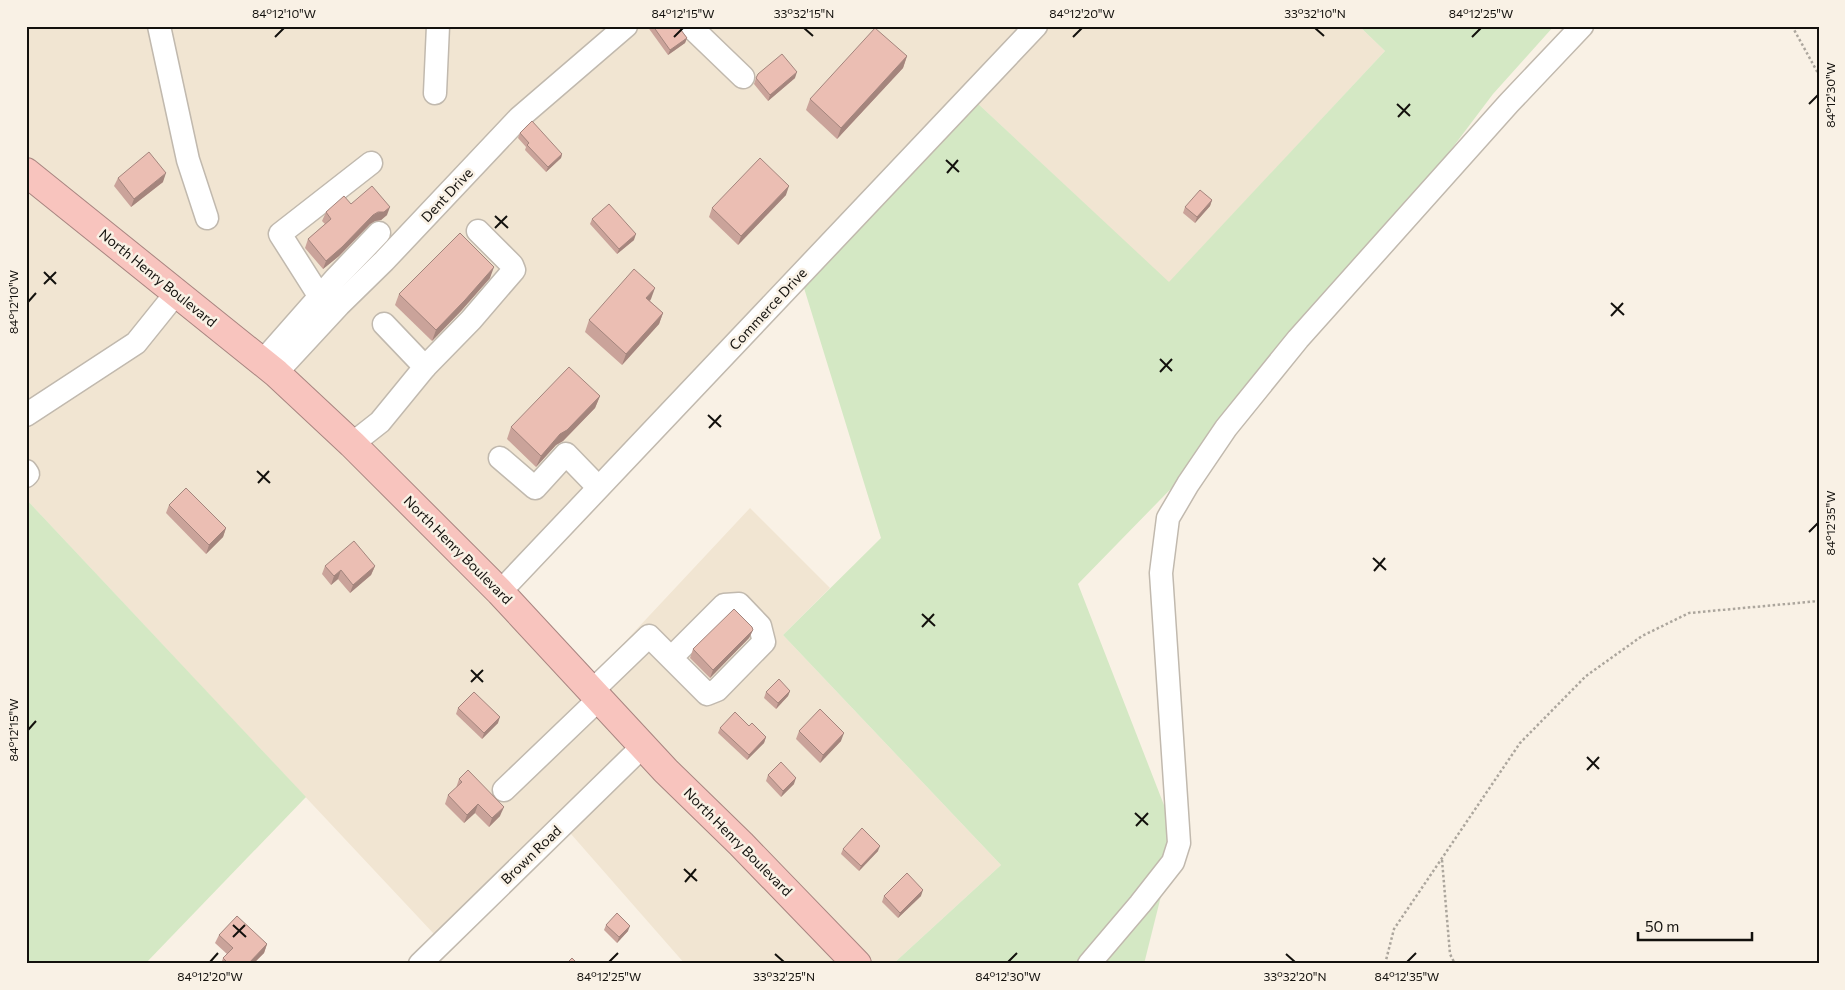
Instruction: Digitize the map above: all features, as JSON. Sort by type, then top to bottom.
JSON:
[{"type":"highway","name":"North Henry Boulevard","points":[[26,172],[269,368],[352,444],[500,592],[643,746],[857,964]]},
{"type":"street","points":[[159,26],[188,160],[207,218]]},
{"type":"street","points":[[435,93],[438,26]]},
{"type":"street","name":"Dent Drive","points":[[269,368],[384,261],[519,118],[626,26]]},
{"type":"street","points":[[690,26],[743,76]]},
{"type":"street","name":"Commerce Drive","points":[[500,592],[1036,26]]},
{"type":"street","points":[[1089,964],[1173,862],[1179,843],[1161,573],[1168,518],[1188,484],[1226,428],[1298,339],[1509,103],[1582,26]]},
{"type":"street","points":[[320,297],[280,234],[371,163]]},
{"type":"street","points":[[352,444],[380,422],[425,367],[471,320],[514,270],[512,265],[478,231]]},
{"type":"street","points":[[269,368],[320,297],[379,233]]},
{"type":"street","points":[[26,415],[136,343],[177,292]]},
{"type":"street","points":[[384,324],[425,367]]},
{"type":"street","points":[[500,458],[535,488],[566,454],[598,487]]},
{"type":"street","points":[[26,471],[28,474],[26,476]]},
{"type":"street","points":[[504,790],[649,636],[671,658]]},
{"type":"street","name":"Brown Road","points":[[420,964],[643,746]]},
{"type":"path","points":[[1792,26],[1819,75]]},
{"type":"path","points":[[1385,964],[1394,929],[1520,743],[1586,676],[1642,636],[1689,613],[1819,601]]},
{"type":"path","points":[[1442,859],[1450,954],[1454,964]]},
{"type":"shaded area","points":[[26,26],[1359,26],[1385,51],[1169,283],[974,100],[501,592],[591,678],[750,508],[830,588],[783,635],[1001,865],[893,964],[685,964],[564,826],[449,950],[26,499]]},
{"type":"green space","points":[[1359,26],[1554,26],[1493,94],[1278,379],[1078,584],[1176,836],[1144,964],[893,964],[1001,865],[783,635],[881,538],[800,275],[974,100],[1169,282],[1385,51]]},
{"type":"green space","points":[[26,499],[306,797],[145,964],[26,964]]},
{"type":"building","points":[[653,26],[678,26],[687,38],[670,50]]},
{"type":"building","points":[[875,28],[907,56],[841,128],[810,99]]},
{"type":"building","points":[[782,54],[797,72],[770,95],[756,78],[758,74]]},
{"type":"building","points":[[532,121],[562,154],[548,167],[527,145],[529,143],[520,133]]},
{"type":"building","points":[[149,152],[166,173],[134,199],[118,178]]},
{"type":"building","points":[[760,158],[789,186],[741,236],[712,208]]},
{"type":"building","points":[[372,186],[390,207],[384,212],[378,212],[373,215],[326,261],[308,239],[331,219],[326,212],[344,196],[351,204]]},
{"type":"building","points":[[1200,190],[1212,200],[1197,217],[1185,207]]},
{"type":"building","points":[[609,204],[636,234],[619,249],[592,219]]},
{"type":"building","points":[[460,233],[494,267],[436,330],[399,294]]},
{"type":"building","points":[[634,269],[655,288],[646,298],[663,313],[626,354],[589,320]]},
{"type":"building","points":[[569,367],[600,396],[567,430],[560,434],[541,456],[511,427]]},
{"type":"building","points":[[186,488],[226,528],[209,545],[169,505]]},
{"type":"building","points":[[354,541],[375,566],[353,585],[341,570],[334,576],[325,566]]},
{"type":"building","points":[[734,609],[753,630],[713,670],[693,649]]},
{"type":"building","points":[[779,679],[790,691],[778,703],[766,692]]},
{"type":"building","points":[[474,692],[500,717],[484,733],[458,708]]},
{"type":"building","points":[[820,709],[844,733],[823,755],[799,731]]},
{"type":"building","points":[[735,712],[749,726],[752,723],[766,737],[749,755],[720,728]]},
{"type":"building","points":[[781,762],[796,778],[783,791],[768,775]]},
{"type":"building","points":[[468,770],[504,807],[492,818],[478,804],[467,815],[448,795],[462,782],[459,779]]},
{"type":"building","points":[[862,828],[880,846],[861,866],[843,849]]},
{"type":"building","points":[[907,873],[923,890],[900,913],[884,896]]},
{"type":"building","points":[[617,913],[630,926],[619,937],[606,925]]},
{"type":"building","points":[[237,916],[267,944],[248,964],[229,964],[223,958],[233,948],[219,935]]},
{"type":"building","points":[[572,958],[578,964],[566,964]]}]
